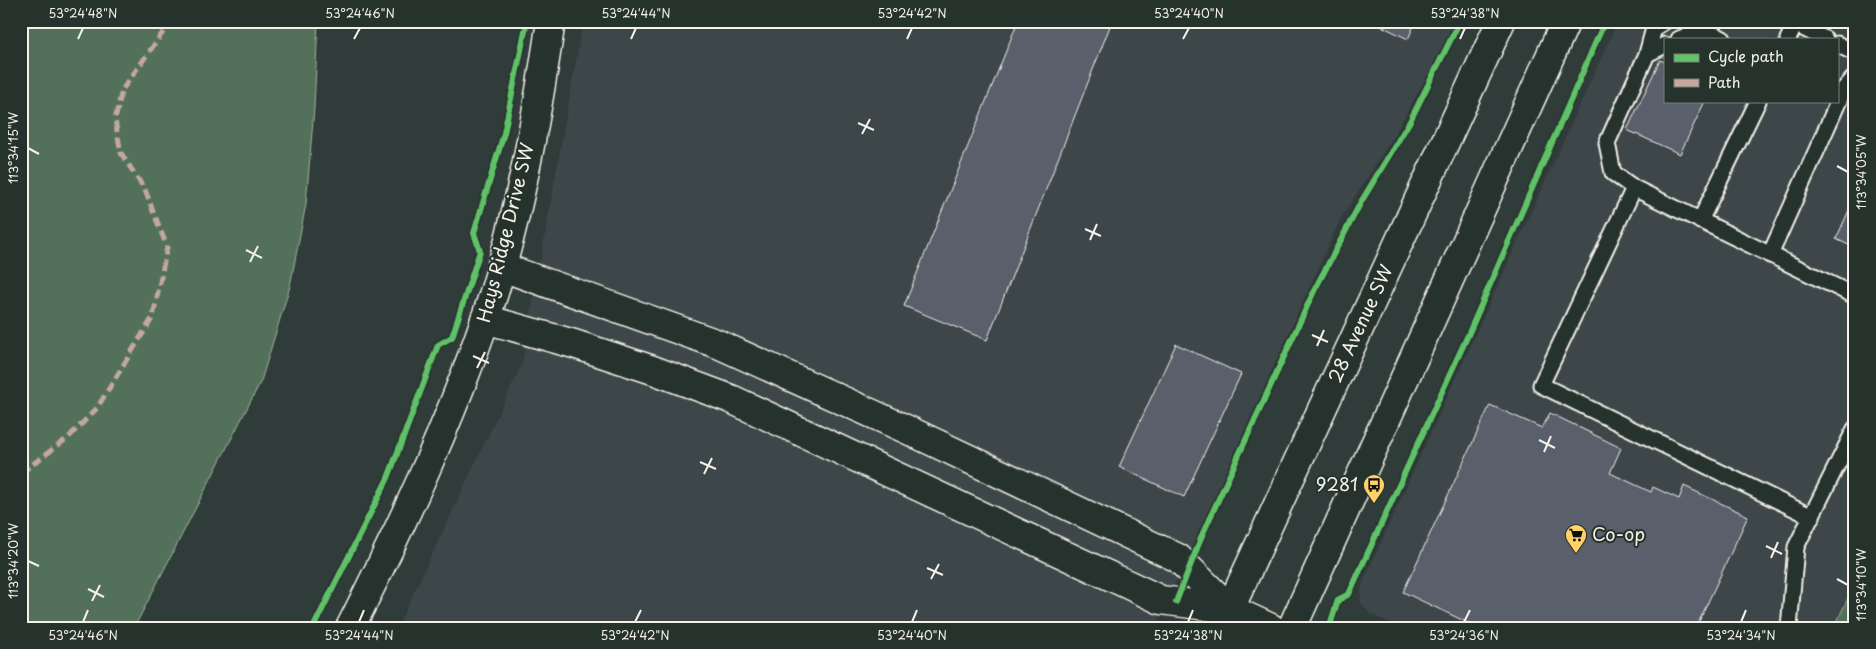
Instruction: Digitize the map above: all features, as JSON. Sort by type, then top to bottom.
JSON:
[{"type":"street","name":"Hays Ridge Drive SW","points":[[350,628],[407,509],[461,384],[486,320],[502,267],[540,96],[551,21]]},
{"type":"street","name":"28 Avenue SW","points":[[1226,621],[1502,21]]},
{"type":"street","points":[[1292,628],[1566,21]]},
{"type":"street","points":[[502,267],[718,344],[908,430],[1178,558],[1226,621]]},
{"type":"street","points":[[486,320],[574,344],[653,370],[731,399],[1161,600],[1226,621],[1271,628]]},
{"type":"lane","points":[[1665,21],[1654,28],[1647,54],[1607,143],[1613,173],[1634,188],[1855,296]]},
{"type":"lane","points":[[1700,21],[1717,36]]},
{"type":"lane","points":[[1788,38],[1796,22],[1823,38]]},
{"type":"lane","points":[[1682,38],[1692,34],[1717,36]]},
{"type":"lane","points":[[1838,44],[1855,53]]},
{"type":"lane","points":[[1647,54],[1664,46]]},
{"type":"lane","points":[[1770,255],[1844,89],[1855,77]]},
{"type":"lane","points":[[1700,221],[1758,102]]},
{"type":"lane","points":[[1634,188],[1541,385],[1812,517]]},
{"type":"lane","points":[[1789,628],[1796,546],[1855,429]]},
{"type":"shaded area","points":[[583,21],[1457,21],[1394,136],[1341,218],[1155,628],[397,628],[522,364]]},
{"type":"shaded area","points":[[1618,21],[1855,21],[1855,583],[1834,628],[1400,628],[1369,613],[1360,601],[1362,584]]},
{"type":"green space","points":[[21,21],[318,21],[314,108],[306,204],[290,286],[261,381],[134,628],[21,628]]},
{"type":"green space","points":[[1855,583],[1855,628],[1834,628]]},
{"type":"building","points":[[1018,21],[1112,21],[987,340],[904,306]]},
{"type":"building","points":[[1371,21],[1416,21],[1408,39]]},
{"type":"building","points":[[1660,60],[1664,62],[1664,102],[1705,102],[1680,154],[1627,130]]},
{"type":"building","points":[[1855,197],[1855,248],[1836,239]]},
{"type":"building","points":[[1176,344],[1241,374],[1184,497],[1119,467]]},
{"type":"building","name":"Co-op","points":[[1490,405],[1542,428],[1550,413],[1621,448],[1610,473],[1651,492],[1653,487],[1679,499],[1684,486],[1748,516],[1696,628],[1479,628],[1403,592]]},
{"type":"marked path","points":[[21,473],[69,437],[97,408],[153,317],[167,247],[145,190],[121,153],[115,120],[122,90],[171,21]]},
{"type":"cycle path","points":[[313,628],[388,478],[438,345],[452,337],[480,251],[474,233],[504,133],[527,21]]},
{"type":"cycle path","points":[[1176,602],[1203,533],[1315,289],[1361,202],[1410,121],[1460,21]]},
{"type":"cycle path","points":[[1329,628],[1338,600],[1349,594],[1468,335],[1605,21]]},
{"type":"place","name":"9281","points":[[1374,504]]},
{"type":"place","name":"Co-op","points":[[1576,554]]}]
